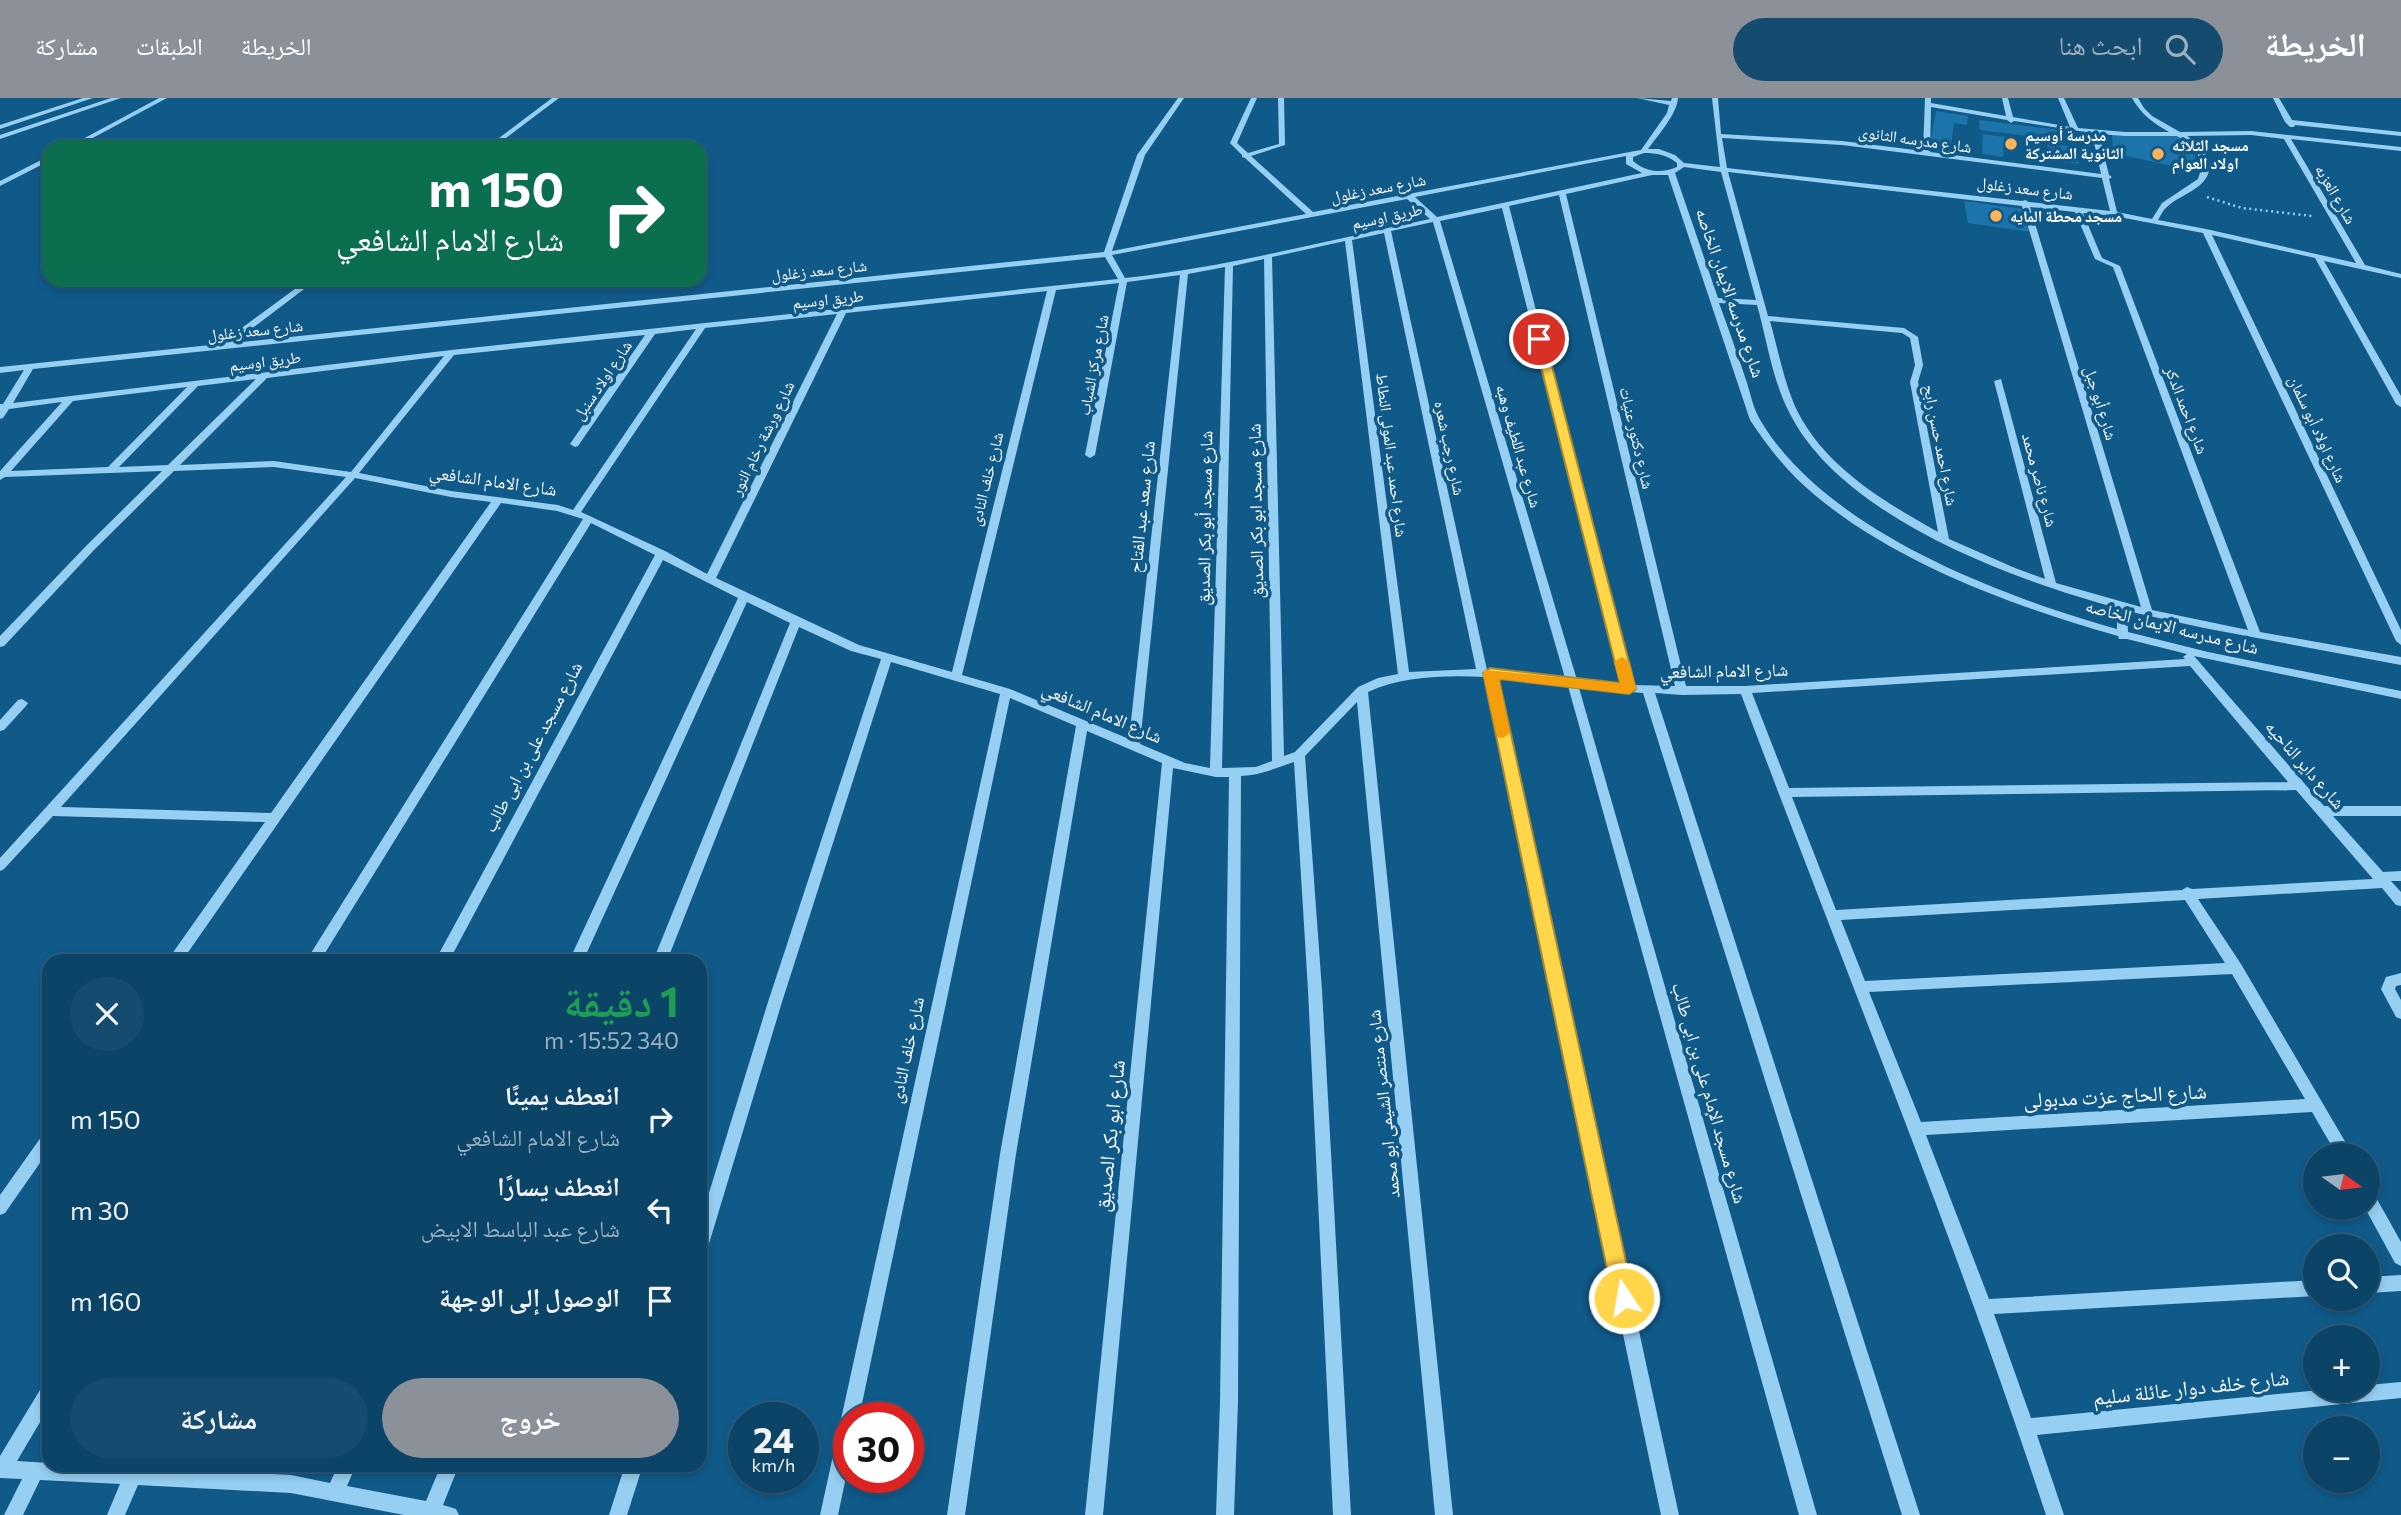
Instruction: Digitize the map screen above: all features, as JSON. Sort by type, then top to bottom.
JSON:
[{"type":"street","points":[[0,127],[90,98]]},
{"type":"street","points":[[0,137],[118,98]]},
{"type":"street","points":[[84,140],[164,98]]},
{"type":"street","points":[[499,140],[556,98]]},
{"type":"street","points":[[1124,281],[1107,254],[1141,155],[1181,98]]},
{"type":"street","points":[[1254,98],[1233,139],[1235,148],[1311,215]]},
{"type":"street","points":[[1244,156],[1282,145],[1281,98]]},
{"type":"street","points":[[1640,98],[1675,101],[1643,151],[1673,156],[1682,165],[1671,172]]},
{"type":"street","name":"شارع مدرسه الايمان الخاصه","points":[[1715,98],[1723,169],[1790,406],[1815,444],[1864,491],[1945,542],[1996,566],[2052,586],[2148,613],[2401,661]]},
{"type":"street","points":[[2005,98],[2011,121]]},
{"type":"street","points":[[2061,98],[2075,130]]},
{"type":"street","points":[[2135,98],[2145,115],[2194,143],[2204,155],[2206,166],[2203,177],[2188,192],[2166,203],[2154,221]]},
{"type":"street","points":[[2276,98],[2288,122],[2301,138]]},
{"type":"street","points":[[1926,155],[1928,101],[2011,121],[2075,130],[2125,134],[2172,132],[2286,136],[2401,149]]},
{"type":"street","points":[[2288,122],[2401,134]]},
{"type":"street","points":[[2095,132],[2115,214]]},
{"type":"street","name":"شارع مدرسه الثانوى","points":[[1719,136],[1842,143],[2108,177]]},
{"type":"street","name":"شارع العزبه","points":[[2286,136],[2362,267]]},
{"type":"street","name":"شارع سعد زغلول","points":[[0,370],[1107,254],[1643,151]]},
{"type":"street","points":[[1633,153],[1628,159],[1631,165],[1652,173]]},
{"type":"street","points":[[0,184],[42,162]]},
{"type":"street","name":"شارع سعد زغلول","points":[[1682,165],[2115,214],[2206,231],[2401,276]]},
{"type":"street","name":"شارع مدرسه الايمان الخاصه","points":[[1671,172],[1755,420],[1779,456],[1824,496],[1889,540],[1964,579],[2044,611],[2123,636],[2184,651],[2401,695]]},
{"type":"street","name":"طريق اوسيم","points":[[3,406],[451,353],[1124,281],[1230,264],[1652,173],[1671,172]]},
{"type":"street","name":"شارع دكتور عنيات","points":[[1562,193],[1682,691]]},
{"type":"street","points":[[1409,195],[1436,220]]},
{"type":"street","name":"شارع أبو جبل","points":[[2025,202],[2148,613]]},
{"type":"street","points":[[1505,205],[1629,689]]},
{"type":"street","name":"شارع احمد الدكر","points":[[2078,209],[2099,259],[2116,266],[2255,633]]},
{"type":"street","name":"شارع عبد اللطيف وهبه","points":[[1436,220],[1572,682]]},
{"type":"street","name":"شارع رجب شعره","points":[[1387,230],[1486,673]]},
{"type":"street","name":"شارع اولاد أبو سلمان","points":[[2206,231],[2401,641]]},
{"type":"street","name":"شارع احمد عبد المولى النطاط","points":[[1348,239],[1404,676]]},
{"type":"street","name":"شارع مسجد ابو بكر الصديق","points":[[1268,255],[1278,765]]},
{"type":"street","points":[[2318,257],[2401,404]]},
{"type":"street","name":"شارع مسجد أبو بكر الصديق","points":[[1216,773],[1230,264]]},
{"type":"street","name":"شارع سعد عبد الفتاح","points":[[1134,746],[1184,272]]},
{"type":"street","name":"شارع مركز الشباب","points":[[1090,455],[1124,281]]},
{"type":"street","points":[[221,348],[303,287]]},
{"type":"street","name":"شارع خلف النادى","points":[[956,677],[1052,289]]},
{"type":"street","points":[[1714,300],[1761,303]]},
{"type":"street","name":"شارع ورشة رخام النور","points":[[710,579],[842,312]]},
{"type":"street","name":"شارع احمد حسن رابح","points":[[1765,318],[1903,331],[1914,337],[1919,365],[1914,382],[1945,542]]},
{"type":"street","points":[[576,513],[702,326]]},
{"type":"street","name":"شارع اولاد سنبل","points":[[575,444],[652,331]]},
{"type":"street","points":[[0,866],[353,475],[451,353]]},
{"type":"street","points":[[0,416],[3,406],[31,366]]},
{"type":"street","points":[[0,643],[264,375]]},
{"type":"street","name":"شارع ناصر محمد","points":[[1998,382],[2052,586]]},
{"type":"street","points":[[111,470],[195,384]]},
{"type":"street","points":[[1,476],[70,399]]},
{"type":"street","name":"شارع الامام الشافعي","points":[[1,476],[274,464],[353,475],[451,494],[539,504],[576,513],[661,553],[744,597],[855,648],[1006,692],[1183,766],[1216,773],[1235,774],[1278,765],[1299,755],[1362,690],[1382,681],[1404,676],[1486,673],[1629,689],[1745,690],[2193,662]]},
{"type":"street","points":[[179,954],[498,499]]},
{"type":"street","points":[[317,954],[589,518]]},
{"type":"street","name":"شارع مسجد على بن ابى طالب","points":[[446,954],[661,553]]},
{"type":"street","points":[[579,954],[744,597]]},
{"type":"street","points":[[2122,607],[2123,636]]},
{"type":"street","points":[[663,954],[796,622]]},
{"type":"street","name":"شارع داير الناحيه","points":[[2184,651],[2401,901]]},
{"type":"street","points":[[707,1224],[775,1002],[887,658]]},
{"type":"street","points":[[1486,673],[1670,1515]]},
{"type":"street","name":"شارع مسجد الإمام على بن ابى طالب","points":[[1572,682],[1808,1515]]},
{"type":"street","name":"شارع منتصر الشيمى ابو محمد","points":[[1362,690],[1444,1515]]},
{"type":"street","points":[[1648,690],[1911,1515]]},
{"type":"street","points":[[1745,690],[1916,1129],[2027,1427],[2055,1515]]},
{"type":"street","name":"شارع خلف النادى","points":[[853,1402],[1006,692]]},
{"type":"street","points":[[0,727],[23,704]]},
{"type":"street","points":[[956,1515],[1009,1154],[1082,724]]},
{"type":"street","points":[[1299,755],[1315,990],[1342,1515]]},
{"type":"street","name":"شارع ابو بكر الصديق","points":[[1094,1515],[1168,760]]},
{"type":"street","points":[[1225,1515],[1229,1402],[1235,774]]},
{"type":"street","points":[[1784,793],[2299,786]]},
{"type":"street","points":[[49,811],[274,818]]},
{"type":"street","points":[[2321,811],[2401,811]]},
{"type":"street","points":[[1833,915],[2382,880],[2401,876]]},
{"type":"street","points":[[2187,892],[2236,968],[2338,1143]]},
{"type":"street","points":[[1861,988],[2236,968]]},
{"type":"street","points":[[2401,979],[2388,985],[2389,993],[2401,1013]]},
{"type":"street","name":"شارع الحاج عزت مدبولى","points":[[1916,1129],[2317,1105]]},
{"type":"street","points":[[0,1208],[42,1148]]},
{"type":"street","points":[[2380,1219],[2401,1258]]},
{"type":"street","points":[[2380,1284],[2401,1283]]},
{"type":"street","points":[[1982,1307],[2303,1289]]},
{"type":"street","name":"شارع خلف دوار عائلة سليم","points":[[2027,1427],[2401,1390]]},
{"type":"street","points":[[42,1402],[1,1469],[133,1475],[154,1472]]},
{"type":"street","points":[[13,1515],[35,1472]]},
{"type":"street","points":[[186,1472],[291,1484],[450,1515]]},
{"type":"street","points":[[335,1492],[344,1472]]},
{"type":"street","points":[[430,1511],[447,1472]]},
{"type":"street","points":[[618,1515],[632,1472]]},
{"type":"street","points":[[116,1515],[133,1475]]},
{"type":"street","name":"شارع خلف النادى","points":[[828,1515],[833,1492]]},
{"type":"path","points":[[2188,192],[2242,208],[2334,218]]},
{"type":"building","points":[[1936,111],[1968,116],[1967,125],[1954,123],[1950,152],[1929,149]]},
{"type":"building","points":[[1979,120],[2067,131],[2069,141],[1980,130]]},
{"type":"building","points":[[1983,134],[2004,137],[2003,157],[1982,154]]},
{"type":"building","name":"مسجد الثلاثه اولاد العوام","points":[[2112,135],[2177,136],[2192,143],[2195,149],[2195,171],[2113,153]]},
{"type":"building","points":[[2047,144],[2075,147],[2079,164],[2051,161]]},
{"type":"building","name":"مسجد محطة المايه","points":[[1964,201],[2022,209],[2031,232],[1968,223]]},
{"type":"slow traffic","points":[[1503,733],[1490,673],[1629,689],[1622,662]]},
{"type":"place","name":"مدرسة أوسيم الثانوية المشتركة","points":[[2011,144]]},
{"type":"place","name":"مسجد الثلاثه اولاد العوام","points":[[2158,154]]},
{"type":"place","name":"مسجد محطة المايه","points":[[1996,216]]},
{"type":"route","points":[[1539,339],[1629,689],[1490,673],[1624,1298]]}]
